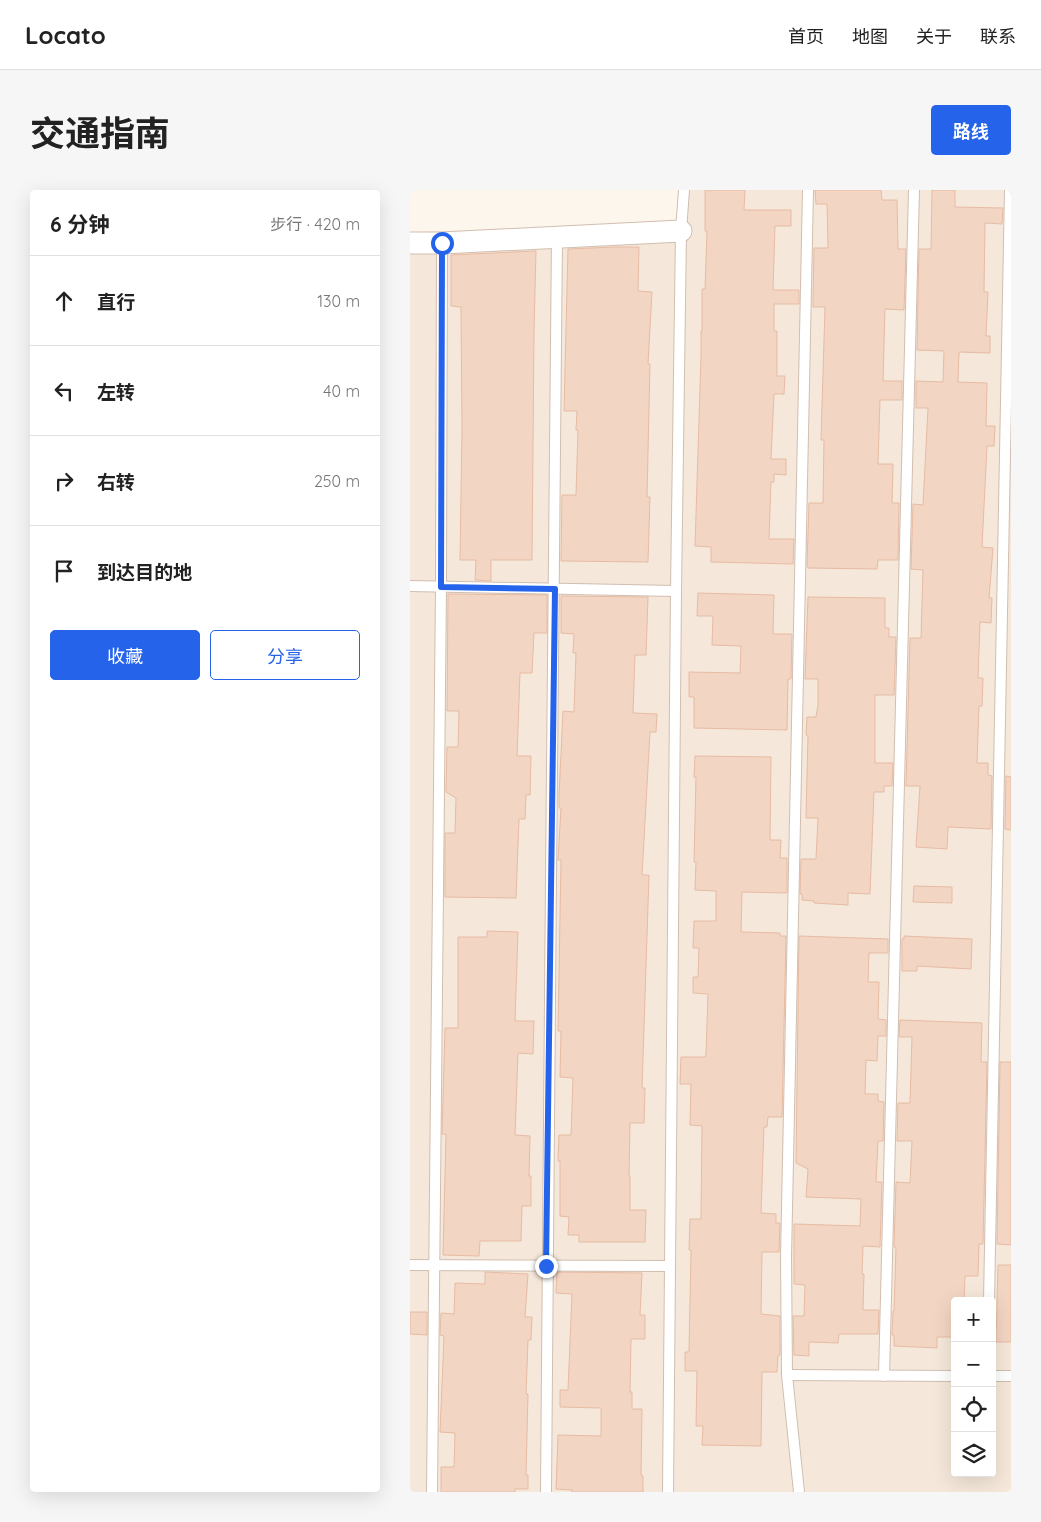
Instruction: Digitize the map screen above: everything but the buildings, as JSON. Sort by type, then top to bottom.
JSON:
[{"type":"street","points":[[410,243],[442,243],[681,230]]},
{"type":"lane","points":[[668,1492],[676,591],[681,230],[684,190]]},
{"type":"lane","points":[[798,1492],[787,1375],[786,1257],[808,190]]},
{"type":"lane","points":[[884,1376],[914,190]]},
{"type":"lane","points":[[989,1297],[1010,190]]},
{"type":"lane","points":[[546,1492],[546,1266],[555,589],[557,236]]},
{"type":"lane","points":[[432,1492],[441,587],[442,243]]},
{"type":"lane","points":[[410,586],[676,591]]},
{"type":"lane","points":[[410,1264],[670,1266]]},
{"type":"lane","points":[[787,1375],[951,1376]]},
{"type":"lane","points":[[996,1376],[1011,1376]]},
{"type":"shaded area","points":[[679,190],[1011,190],[1011,1492],[410,1492],[410,232],[678,225]]},
{"type":"route","points":[[442,243],[441,587],[555,589],[546,1266]]}]
